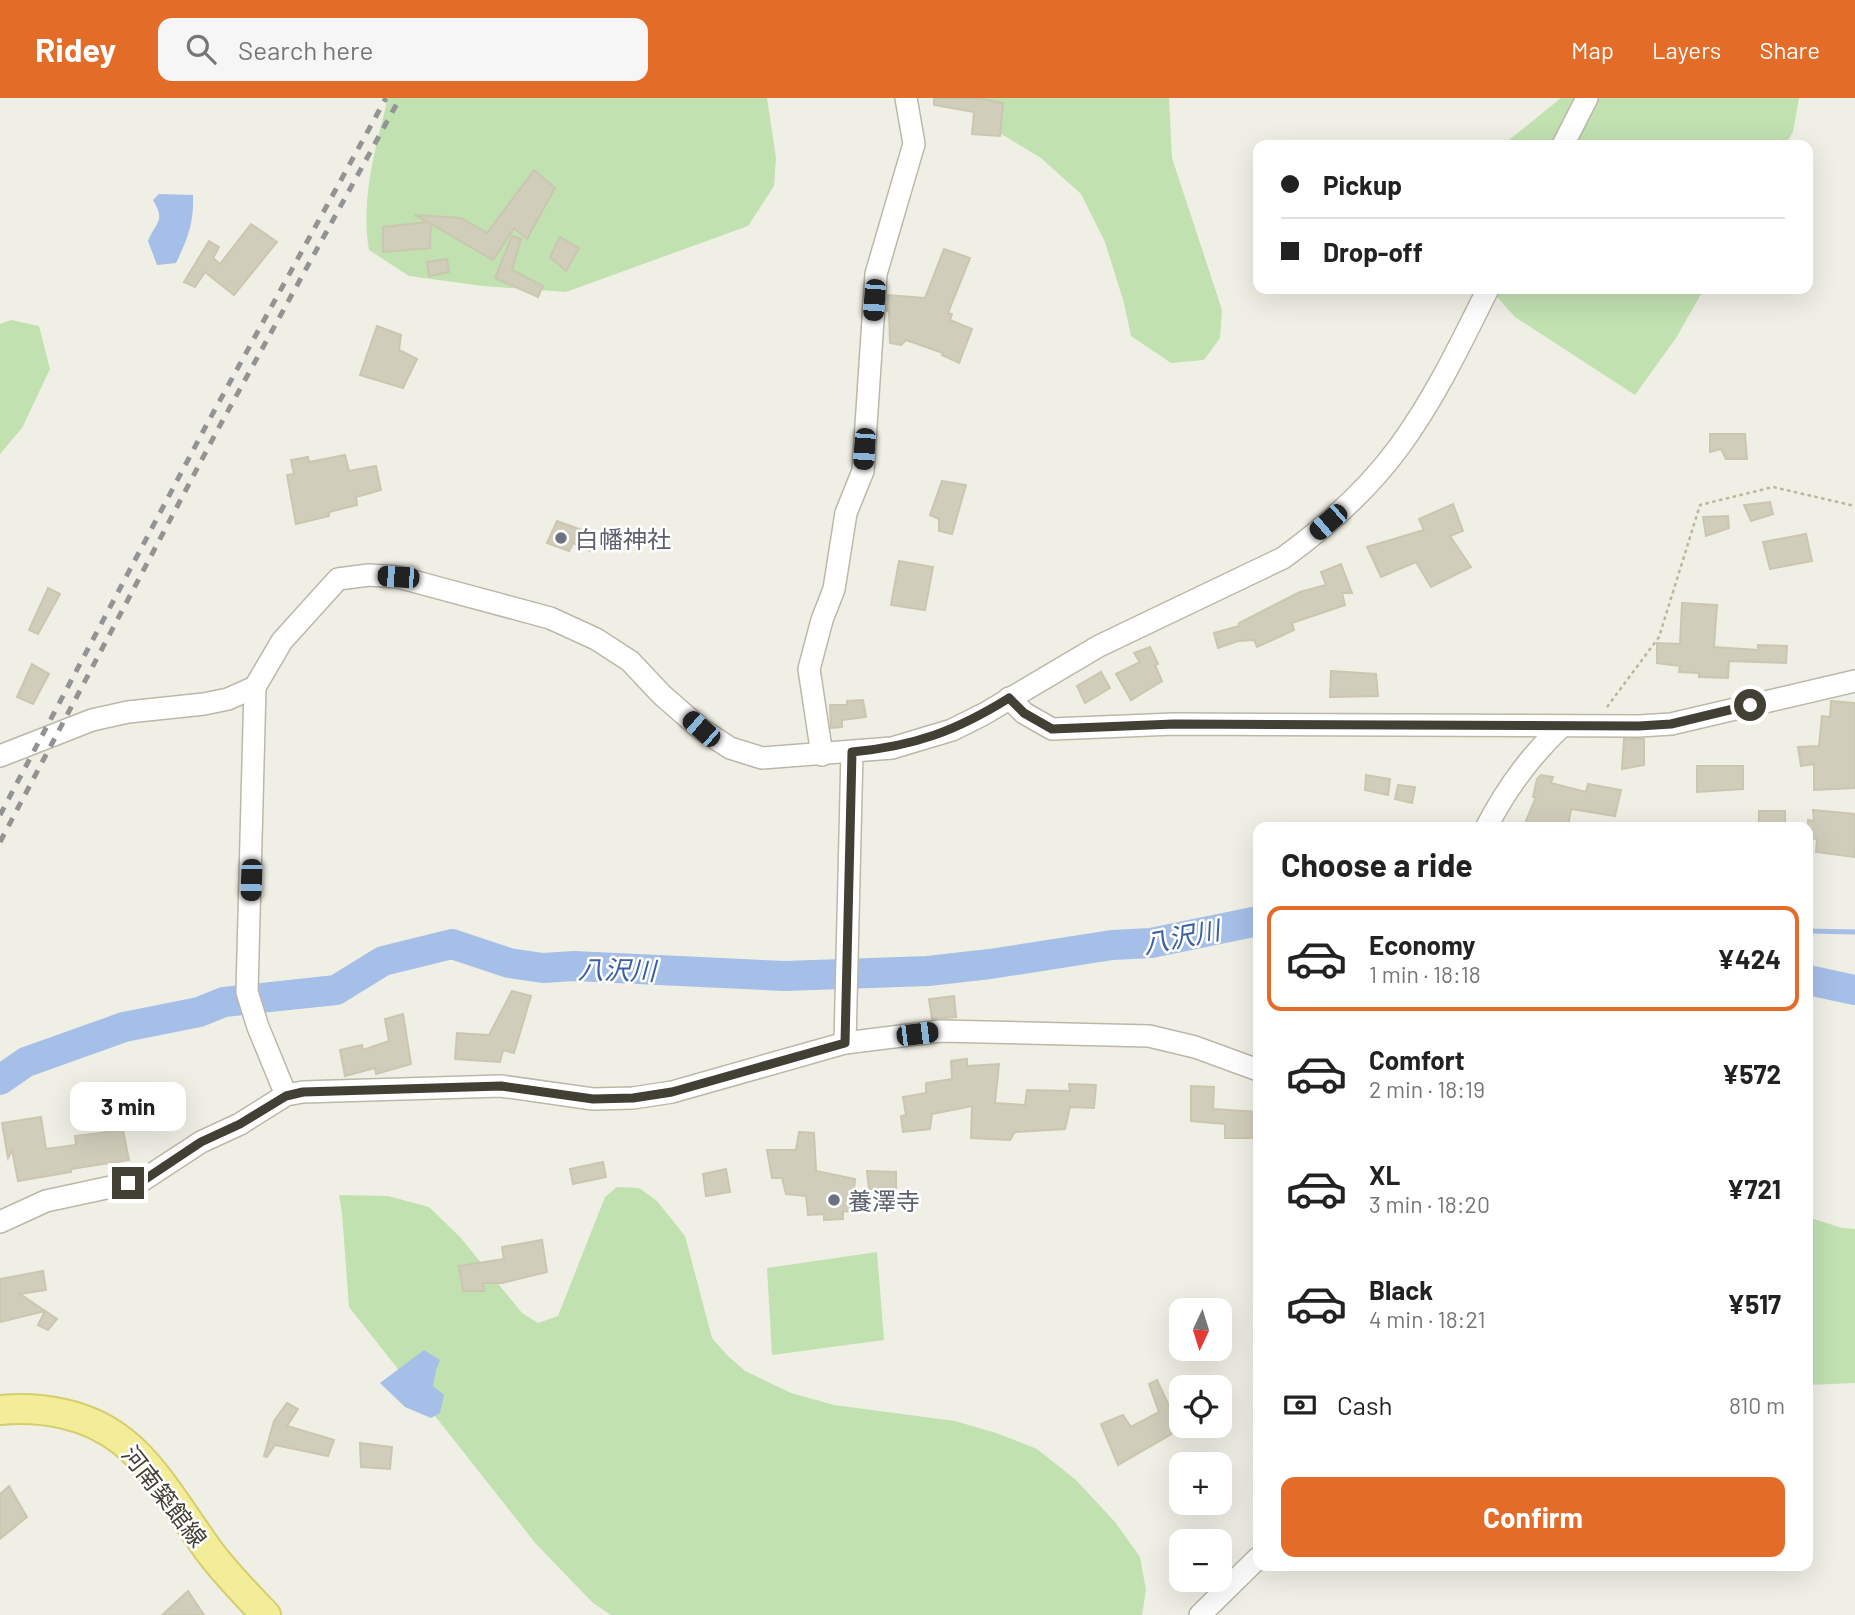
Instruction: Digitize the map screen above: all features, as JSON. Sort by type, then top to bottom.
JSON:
[{"type":"main road","name":"河南築館線","points":[[0,1410],[23,1408],[54,1411],[93,1423],[123,1441],[148,1468],[211,1554],[266,1615]]},
{"type":"street","points":[[822,755],[809,669],[822,620],[834,589],[846,513],[863,471],[876,274],[914,144],[906,98]]},
{"type":"street","points":[[1566,140],[1587,98]]},
{"type":"street","points":[[286,1096],[247,992],[255,687],[282,640],[338,579],[369,575],[398,577],[550,618],[596,639],[630,661],[662,695],[701,729],[730,748],[762,758],[892,748],[929,738],[984,714],[1098,646],[1283,558],[1348,506],[1399,448],[1428,402],[1485,294]]},
{"type":"street","points":[[1009,698],[1024,713],[1052,729],[1174,724],[1671,724],[1855,681]]},
{"type":"street","points":[[0,756],[92,720],[128,712],[216,702],[255,687]]},
{"type":"street","points":[[1489,822],[1506,790],[1544,743],[1562,726]]},
{"type":"street","points":[[845,1043],[852,752]]},
{"type":"street","points":[[0,1222],[46,1201],[144,1180],[201,1142],[240,1124],[286,1096],[303,1092],[501,1086],[593,1099],[633,1098],[672,1092],[845,1043],[941,1031],[1149,1036],[1195,1048],[1253,1068]]},
{"type":"street","points":[[1200,1615],[1253,1563]]},
{"type":"path","points":[[1599,725],[1610,701],[1660,637],[1700,505],[1773,486],[1855,506]]},
{"type":"green space","points":[[388,98],[767,98],[776,158],[774,186],[748,226],[566,292],[483,286],[409,276],[369,250],[366,212],[368,192]]},
{"type":"green space","points":[[972,98],[1169,98],[1172,158],[1222,310],[1220,338],[1204,360],[1171,363],[1131,336],[1105,242],[1081,194],[1041,158],[988,126]]},
{"type":"green space","points":[[1561,98],[1799,98],[1793,132],[1788,140],[1509,140]]},
{"type":"green space","points":[[1494,294],[1701,294],[1676,338],[1635,395],[1515,317]]},
{"type":"green space","points":[[11,320],[39,326],[50,369],[22,428],[0,454],[0,324]]},
{"type":"green space","points":[[617,1187],[639,1188],[657,1201],[685,1236],[712,1338],[745,1371],[791,1393],[834,1405],[955,1421],[996,1433],[1037,1449],[1076,1480],[1115,1522],[1140,1557],[1146,1590],[1142,1615],[611,1615],[593,1603],[536,1544],[349,1307],[339,1195],[388,1196],[429,1207],[460,1237],[522,1313],[538,1323],[558,1316],[605,1197]]},
{"type":"green space","points":[[1813,1219],[1842,1228],[1855,1229],[1855,1383],[1813,1385]]},
{"type":"green space","points":[[877,1252],[884,1340],[772,1355],[767,1268]]},
{"type":"water","points":[[159,194],[193,195],[189,230],[176,263],[157,265],[148,241],[159,217],[153,200]]},
{"type":"water","points":[[424,1350],[440,1360],[433,1386],[444,1395],[440,1413],[431,1418],[405,1407],[380,1383]]},
{"type":"building","points":[[934,98],[977,98],[1003,103],[1000,136],[972,134],[974,112],[934,105]]},
{"type":"building","points":[[534,170],[555,188],[527,239],[514,228],[493,260],[431,224],[430,248],[383,252],[383,227],[428,222],[415,215],[461,218],[487,233]]},
{"type":"building","points":[[251,224],[277,242],[234,295],[205,272],[195,287],[184,282],[209,241],[219,247],[213,258],[220,264]]},
{"type":"building","points":[[512,236],[521,239],[512,270],[543,286],[538,297],[495,278]]},
{"type":"building","points":[[560,237],[579,248],[566,271],[550,257]]},
{"type":"building","points":[[944,249],[970,258],[948,313],[952,314],[950,320],[972,329],[959,363],[942,355],[943,353],[906,340],[901,345],[890,343],[888,295],[925,298]]},
{"type":"building","points":[[447,259],[449,272],[429,276],[427,262]]},
{"type":"building","points":[[377,326],[401,335],[399,350],[417,359],[403,388],[360,375]]},
{"type":"building","points":[[1710,434],[1745,434],[1747,459],[1726,459],[1721,449],[1710,452]]},
{"type":"building","points":[[345,455],[349,471],[376,466],[381,490],[356,497],[357,505],[329,512],[329,516],[296,524],[287,475],[294,474],[291,460],[308,457],[309,462]]},
{"type":"building","points":[[942,481],[966,485],[952,534],[939,531],[939,519],[930,515]]},
{"type":"building","points":[[1770,502],[1773,514],[1751,521],[1744,505]]},
{"type":"building","points":[[1453,504],[1463,531],[1450,536],[1471,567],[1431,587],[1416,562],[1381,577],[1367,547],[1424,530],[1419,519]]},
{"type":"building","points":[[1728,516],[1729,528],[1706,536],[1703,517]]},
{"type":"building","points":[[557,521],[596,535],[590,551],[573,543],[569,551],[547,543]]},
{"type":"building","points":[[1806,534],[1812,561],[1770,569],[1763,542]]},
{"type":"building","points":[[899,561],[933,567],[925,610],[891,605]]},
{"type":"building","points":[[1341,564],[1352,593],[1342,593],[1345,605],[1292,623],[1294,630],[1257,647],[1254,640],[1238,641],[1218,648],[1214,633],[1239,626],[1239,623],[1300,592],[1326,585],[1321,572]]},
{"type":"building","points":[[48,588],[60,594],[38,634],[29,630]]},
{"type":"building","points":[[1682,603],[1717,605],[1714,647],[1758,650],[1758,645],[1787,646],[1786,663],[1729,661],[1728,678],[1699,677],[1699,673],[1679,672],[1680,666],[1657,663],[1657,643],[1680,644]]},
{"type":"building","points":[[1150,647],[1162,681],[1131,700],[1116,674],[1140,662],[1134,653]]},
{"type":"building","points":[[32,664],[49,674],[33,704],[17,697]]},
{"type":"building","points":[[1331,671],[1376,674],[1378,696],[1330,697]]},
{"type":"building","points":[[1101,672],[1110,688],[1085,703],[1077,686]]},
{"type":"building","points":[[863,700],[866,717],[842,720],[842,727],[831,728],[830,705],[847,705],[847,701]]},
{"type":"building","points":[[1831,701],[1855,703],[1855,788],[1814,790],[1814,764],[1801,766],[1798,747],[1819,746],[1822,716],[1830,717]]},
{"type":"building","points":[[1624,739],[1644,739],[1644,765],[1622,769]]},
{"type":"building","points":[[1697,766],[1743,766],[1743,789],[1697,792]]},
{"type":"building","points":[[1366,775],[1390,779],[1388,795],[1365,790]]},
{"type":"building","points":[[1541,775],[1553,777],[1551,783],[1586,792],[1588,784],[1621,790],[1615,816],[1571,809],[1569,822],[1526,822],[1536,797],[1533,797],[1537,779]]},
{"type":"building","points":[[1398,785],[1415,787],[1412,803],[1395,799]]},
{"type":"building","points":[[1813,810],[1855,814],[1855,857],[1816,852],[1817,839],[1813,839],[1813,822],[1808,820],[1814,821]]},
{"type":"building","points":[[1759,811],[1785,811],[1785,822],[1759,822]]},
{"type":"building","points":[[512,991],[531,996],[514,1053],[503,1050],[500,1062],[455,1059],[457,1033],[489,1035]]},
{"type":"building","points":[[954,996],[956,1017],[932,1019],[929,999]]},
{"type":"building","points":[[403,1014],[411,1064],[376,1074],[375,1068],[345,1076],[340,1050],[362,1045],[363,1050],[389,1041],[385,1019]]},
{"type":"building","points":[[967,1059],[967,1066],[999,1064],[995,1103],[1025,1105],[1027,1090],[1070,1091],[1069,1084],[1096,1085],[1094,1108],[1070,1107],[1065,1129],[1015,1132],[1010,1140],[971,1138],[972,1106],[932,1114],[930,1129],[903,1132],[901,1116],[906,1115],[903,1097],[926,1093],[926,1083],[952,1079],[951,1061]]},
{"type":"building","points":[[1191,1086],[1214,1087],[1213,1109],[1253,1112],[1253,1138],[1225,1138],[1225,1124],[1191,1121]]},
{"type":"building","points":[[41,1117],[46,1149],[76,1145],[75,1136],[123,1130],[129,1160],[18,1181],[12,1150],[8,1158],[2,1123]]},
{"type":"building","points":[[799,1132],[814,1133],[816,1171],[855,1179],[852,1212],[843,1211],[843,1219],[824,1220],[824,1214],[808,1215],[806,1196],[786,1194],[782,1178],[772,1178],[767,1150],[796,1150]]},
{"type":"building","points":[[603,1162],[606,1177],[573,1184],[570,1169]]},
{"type":"building","points":[[726,1169],[730,1192],[706,1196],[703,1174]]},
{"type":"building","points":[[867,1171],[896,1172],[896,1188],[869,1189]]},
{"type":"building","points":[[542,1240],[547,1272],[502,1283],[483,1283],[484,1291],[463,1291],[459,1266],[504,1259],[502,1247]]},
{"type":"building","points":[[43,1271],[46,1290],[20,1294],[57,1319],[48,1330],[38,1325],[45,1311],[0,1322],[0,1279]]},
{"type":"building","points":[[1157,1380],[1169,1406],[1169,1435],[1118,1465],[1101,1424],[1123,1415],[1131,1427],[1159,1412],[1149,1384]]},
{"type":"building","points":[[287,1403],[298,1409],[287,1426],[334,1440],[328,1456],[275,1445],[267,1457],[264,1456],[274,1421]]},
{"type":"building","points":[[360,1443],[392,1447],[390,1469],[361,1467]]},
{"type":"building","points":[[9,1486],[27,1517],[0,1539],[0,1494]]},
{"type":"building","points":[[188,1591],[204,1615],[162,1615]]},
{"type":"waterway","name":"八沢川","points":[[0,1080],[26,1062],[124,1027],[199,1012],[224,1002],[336,990],[383,961],[452,944],[509,963],[543,968],[574,966],[785,976],[928,971],[990,964],[1112,945],[1151,943],[1253,922]]},
{"type":"waterway","points":[[1813,931],[1855,932]]},
{"type":"waterway","name":"八沢川","points":[[1813,981],[1855,990]]},
{"type":"railway","points":[[0,815],[207,424],[386,98]]},
{"type":"railway","points":[[0,842],[218,429],[400,98]]},
{"type":"place","name":"白幡神社","points":[[561,538]]},
{"type":"place","name":"養澤寺","points":[[834,1200]]},
{"type":"route","points":[[128,1183],[144,1180],[201,1142],[240,1124],[286,1096],[303,1092],[501,1086],[593,1099],[633,1098],[672,1092],[845,1043],[852,752],[892,748],[929,738],[984,714],[1009,698],[1024,713],[1052,729],[1073,730],[1174,724],[1639,726],[1671,724],[1750,705]]}]
